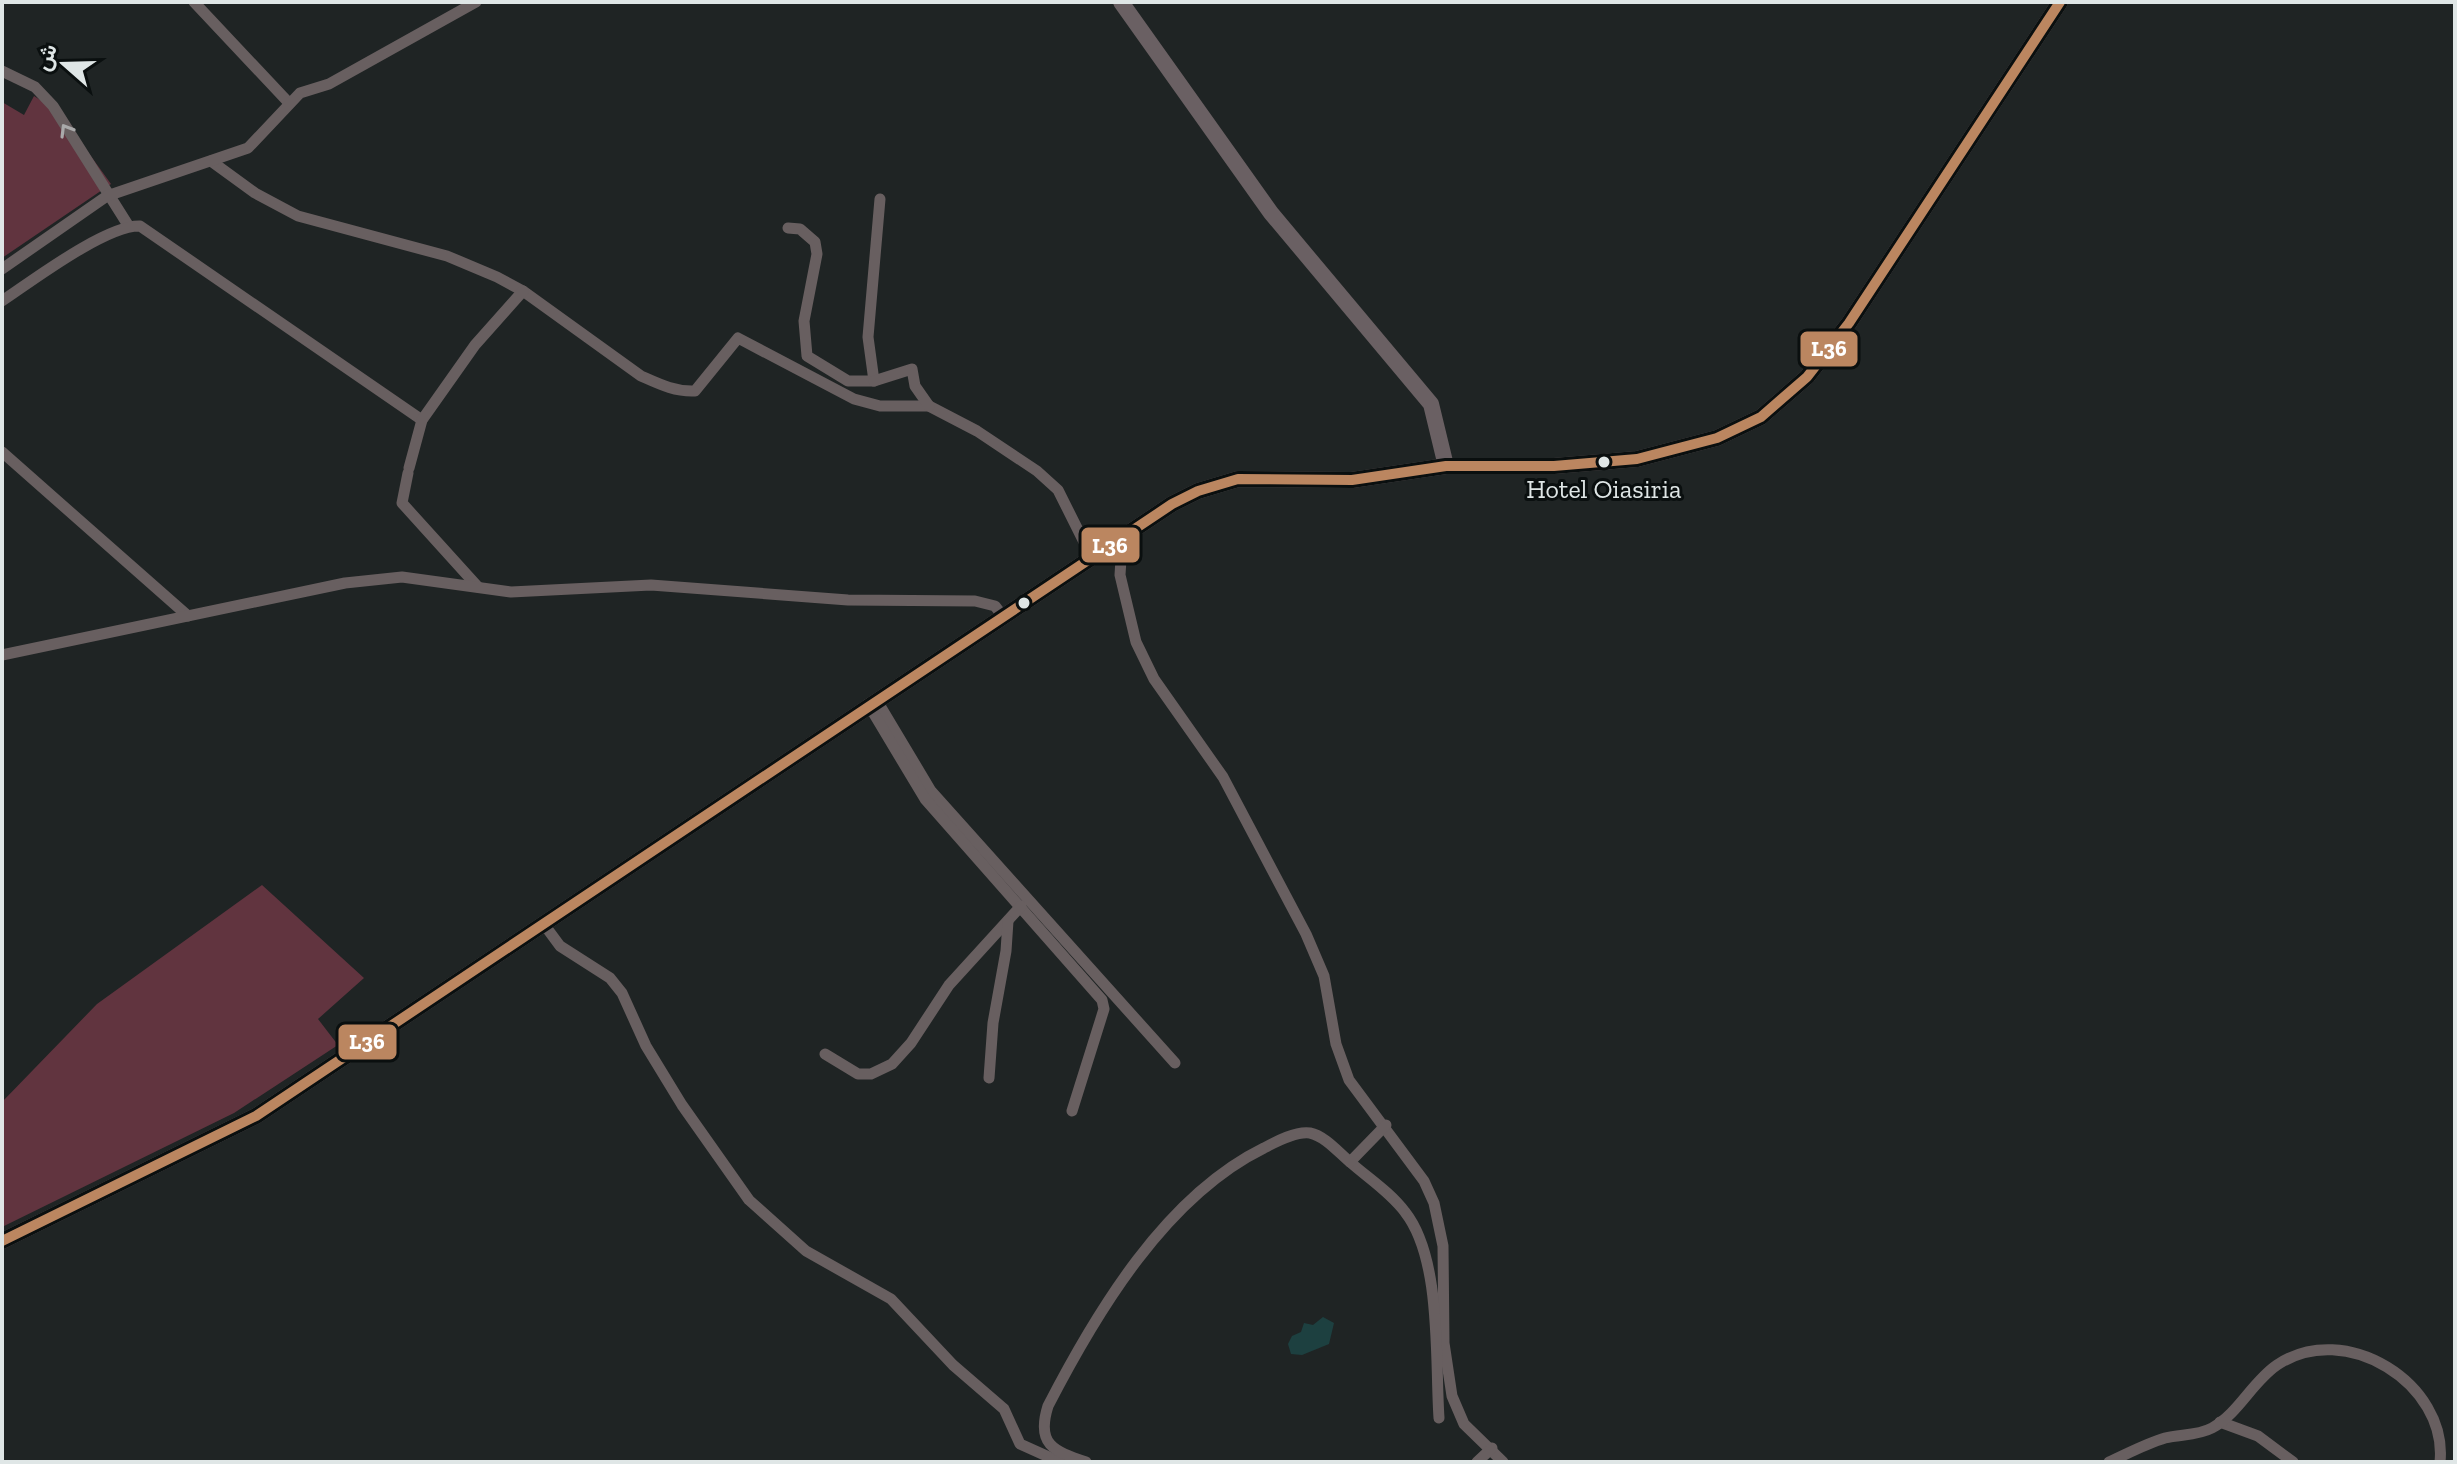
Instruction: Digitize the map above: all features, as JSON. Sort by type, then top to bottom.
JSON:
[{"type":"street","points":[[194,2],[289,103]]},
{"type":"street","points":[[3,267],[107,196],[248,148],[300,93],[329,84],[476,2]]},
{"type":"street","points":[[1121,2],[1271,213],[1431,404],[1446,466]]},
{"type":"street","points":[[2,1241],[256,1116],[1002,615],[1198,491],[1238,479],[1352,480],[1446,466],[1554,466],[1637,459],[1717,438],[1761,417],[1807,377],[1849,323],[2060,2]]},
{"type":"street","points":[[2,71],[35,87],[53,106],[128,225]]},
{"type":"street","points":[[211,161],[255,193],[298,216],[447,256],[523,291],[641,376],[682,392],[695,391],[704,385],[738,338],[854,399],[880,406],[929,406]]},
{"type":"street","points":[[874,381],[868,337],[880,199]]},
{"type":"street","points":[[2,301],[77,252],[128,225],[140,226],[422,420]]},
{"type":"street","points":[[788,228],[800,229],[815,242],[817,254],[804,321],[807,356],[848,381],[874,381],[912,369],[915,386],[929,406],[988,438],[1047,480],[1066,503],[1091,556]]},
{"type":"street","points":[[479,588],[402,503],[422,420],[475,345],[523,291]]},
{"type":"street","points":[[2,452],[188,616]]},
{"type":"street","points":[[1134,530],[1121,559],[1120,575],[1143,659],[1223,777],[1317,958],[1341,1063],[1361,1096],[1386,1125],[1424,1181],[1440,1226],[1444,1343],[1456,1409],[1464,1424],[1503,1462]]},
{"type":"street","points":[[2,655],[374,578],[428,579],[479,588],[537,592],[651,585],[848,600],[975,601],[995,606],[1002,615]]},
{"type":"street","points":[[872,702],[925,799],[1104,1004],[1072,1111]]},
{"type":"street","points":[[872,702],[931,791],[1175,1063]]},
{"type":"street","points":[[825,1054],[858,1074],[871,1074],[892,1064],[911,1043],[949,985],[1021,906]]},
{"type":"street","points":[[989,1078],[993,1023],[1006,951],[1008,920]]},
{"type":"street","points":[[543,923],[560,946],[610,978],[622,993],[646,1046],[702,1137],[761,1212],[806,1251],[891,1299],[953,1365],[1004,1409],[1020,1444],[1060,1462]]},
{"type":"street","points":[[1350,1162],[1386,1125]]},
{"type":"street","points":[[1086,1462],[1064,1455],[1048,1444],[1043,1422],[1048,1406],[1122,1282],[1162,1228],[1231,1165],[1277,1141],[1309,1133],[1324,1140],[1405,1212],[1423,1251],[1430,1281],[1439,1418]]},
{"type":"street","points":[[2109,1462],[2163,1439],[2201,1433],[2220,1422],[2277,1365],[2315,1351],[2351,1353],[2384,1365],[2409,1384],[2440,1430],[2440,1462]]},
{"type":"street","points":[[2220,1422],[2258,1436],[2293,1462]]},
{"type":"street","points":[[1477,1462],[1492,1448]]},
{"type":"shaded area","points":[[34,96],[59,112],[111,184],[2,258],[2,102],[24,115]]},
{"type":"shaded area","points":[[262,885],[364,978],[318,1019],[338,1045],[234,1113],[2,1227],[2,1102],[97,1004]]},
{"type":"water","points":[[1323,1317],[1334,1323],[1329,1344],[1302,1355],[1291,1354],[1288,1344],[1292,1336],[1301,1332],[1304,1323],[1313,1325]]},
{"type":"transit line","name":"L36","points":[[2,1241],[256,1116],[1172,504],[1198,491],[1238,479],[1352,480],[1446,466],[1554,466],[1637,459],[1717,438],[1761,417],[1807,377],[1849,323],[2060,2]]},
{"type":"place","name":"Hotel Oiasiria","points":[[1604,462]]}]
